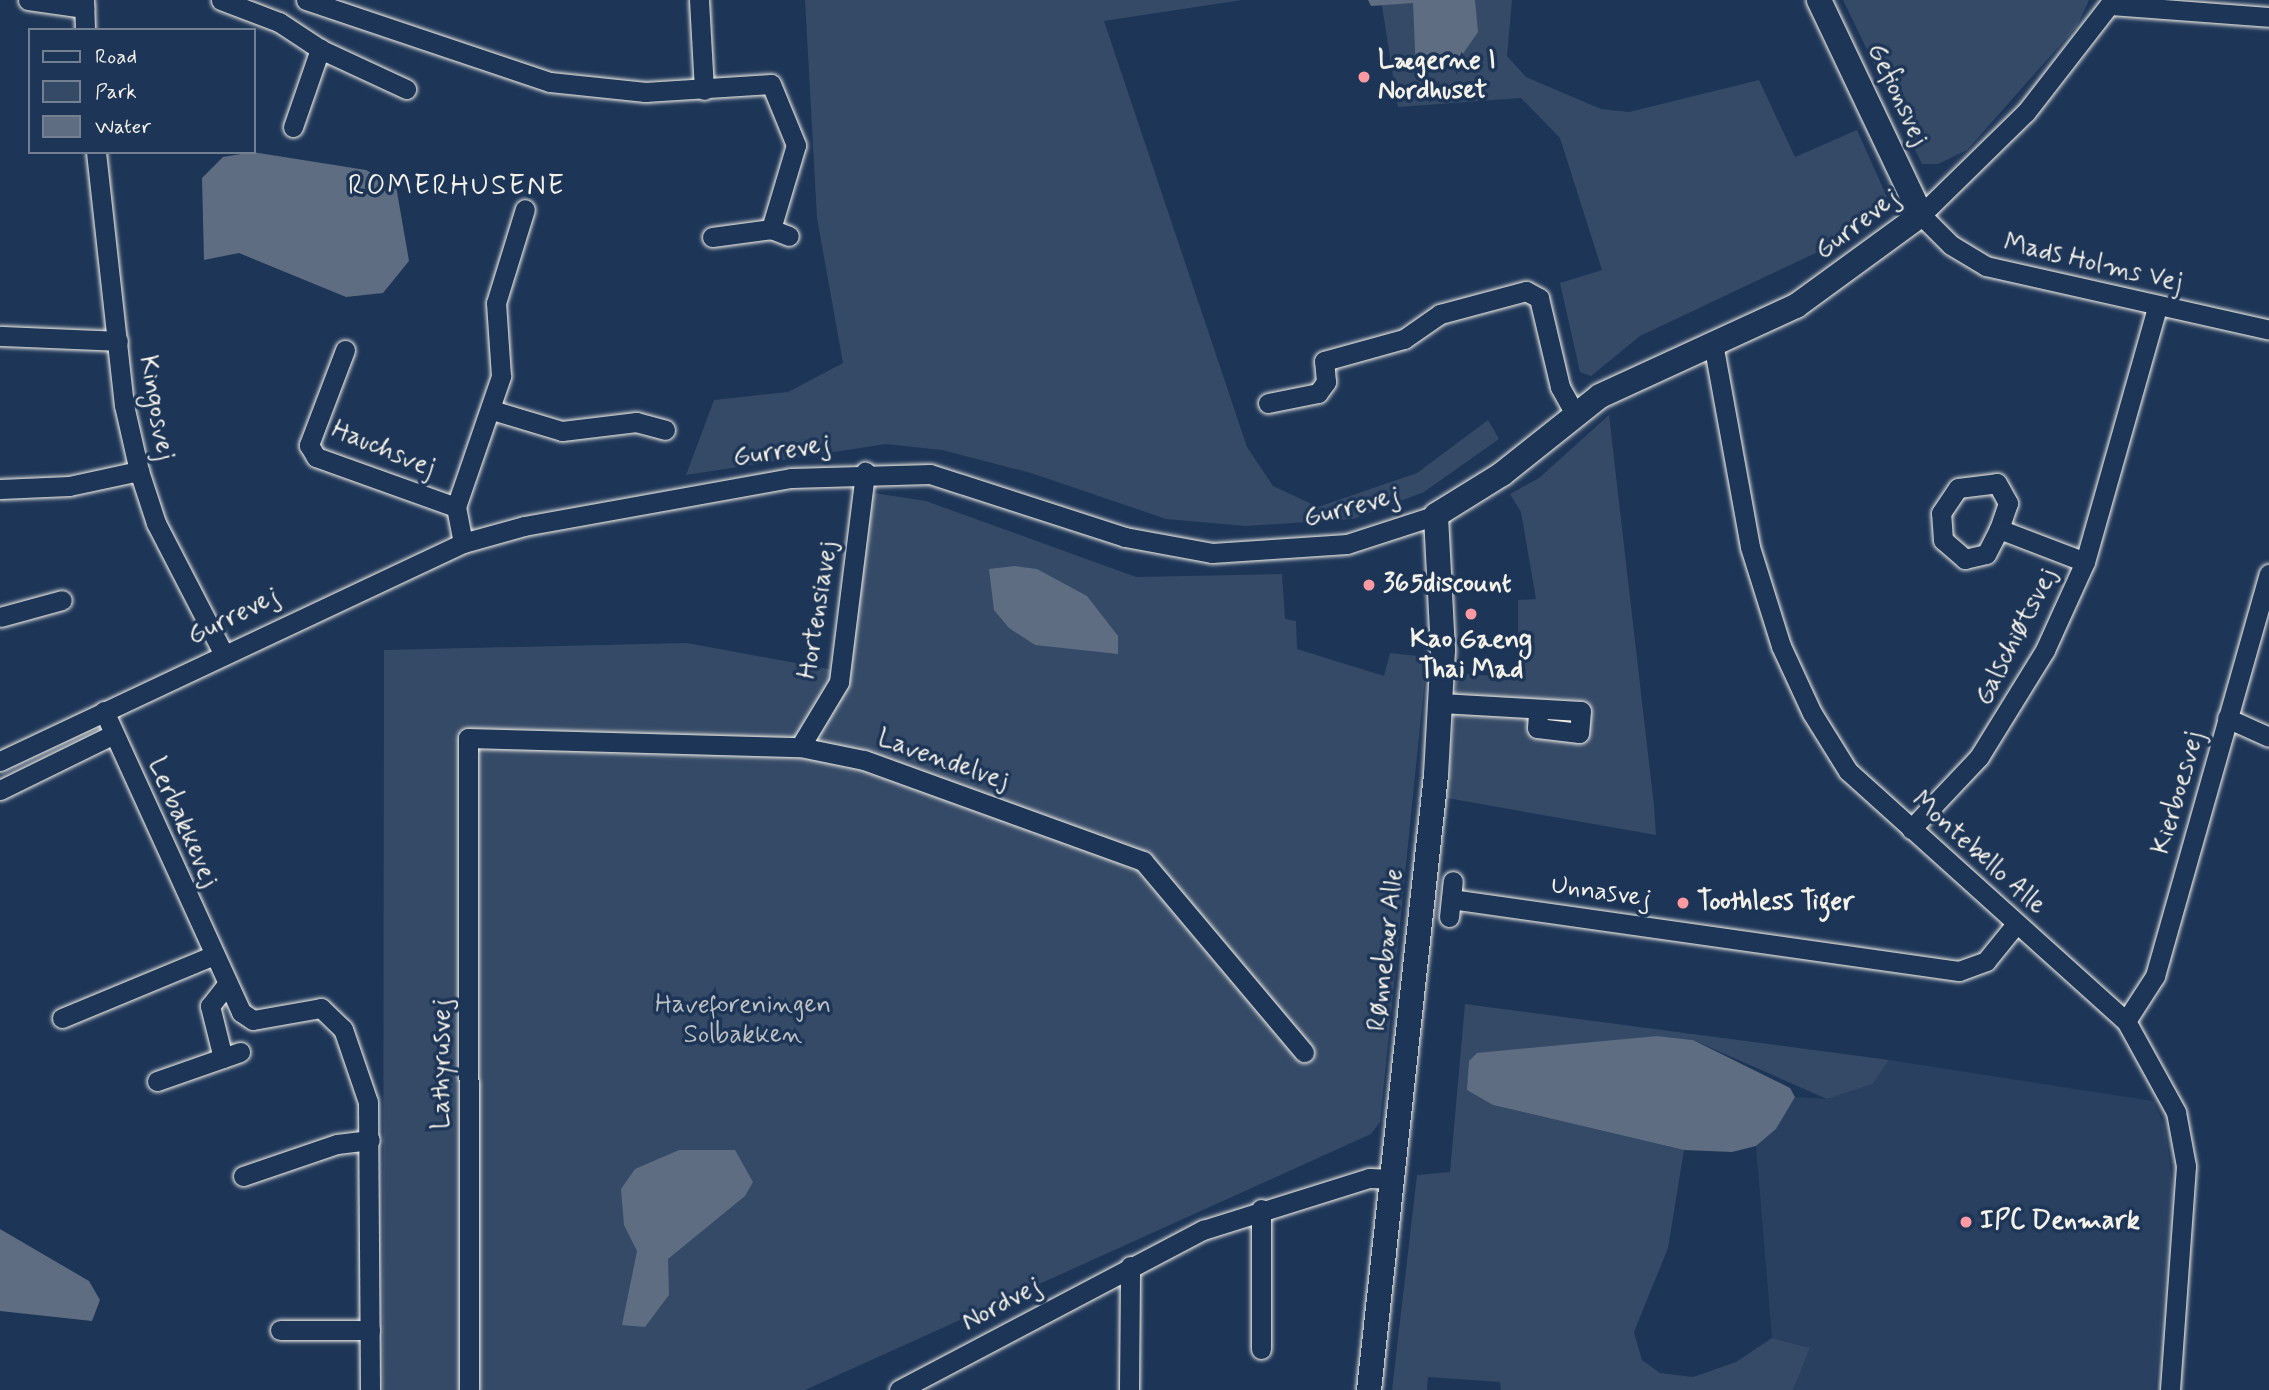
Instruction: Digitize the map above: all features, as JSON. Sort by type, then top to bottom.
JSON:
[{"type":"main road","name":"Gefionsvej","points":[[1819,0],[1921,215]]},
{"type":"main road","name":"Gurrevej","points":[[1436,514],[1502,474],[1575,414],[1628,381],[1796,306],[1921,215]]},
{"type":"main road","name":"Rønnebær Alle","points":[[1369,1390],[1394,1179],[1441,703],[1443,581],[1436,514]]},
{"type":"street","points":[[28,0],[84,4],[85,28]]},
{"type":"street","points":[[221,0],[279,22],[320,49],[407,89]]},
{"type":"street","points":[[306,0],[550,82],[645,92],[771,84],[792,126],[794,163],[780,232],[712,237]]},
{"type":"street","points":[[699,0],[704,90]]},
{"type":"street","points":[[2111,3],[2269,17]]},
{"type":"street","name":"Gurrevej","points":[[1921,215],[2026,112],[2111,3]]},
{"type":"street","points":[[293,127],[320,49]]},
{"type":"street","name":"Kingosvej","points":[[96,154],[117,341],[139,471],[156,523],[224,655]]},
{"type":"street","points":[[463,543],[456,507],[492,410],[501,376],[496,303],[525,209]]},
{"type":"street","name":"Mads Holms Vej","points":[[1921,215],[1951,245],[1986,266],[2157,307],[2269,330]]},
{"type":"street","points":[[1268,403],[1318,393],[1326,382],[1324,361],[1404,339],[1440,314],[1526,291],[1539,298],[1560,387],[1575,414]]},
{"type":"street","name":"Galschiøtsvej","points":[[1911,829],[1979,757],[2017,703],[2085,562],[2157,307]]},
{"type":"street","points":[[0,336],[117,341]]},
{"type":"street","name":"Montebello Alle","points":[[1713,343],[1750,547],[1781,646],[1848,771],[2126,1021],[2146,1048],[2184,1140],[2170,1390]]},
{"type":"street","name":"Hauchsvej","points":[[345,350],[309,445],[316,457],[456,507]]},
{"type":"street","points":[[492,410],[562,431],[636,422],[665,430]]},
{"type":"street","points":[[0,489],[69,486],[139,471]]},
{"type":"street","name":"Gurrevej","points":[[0,761],[463,543],[524,526],[791,478],[865,472],[930,474],[1125,537],[1212,553],[1347,544],[1436,514]]},
{"type":"street","name":"Hortensiavej","points":[[800,747],[839,682],[865,472]]},
{"type":"street","name":"Galschiøtsvej","points":[[1999,529],[2085,562]]},
{"type":"street","name":"Kierboesvej","points":[[2126,1021],[2155,976],[2269,574]]},
{"type":"street","points":[[0,617],[62,600]]},
{"type":"street","points":[[1441,703],[1538,712]]},
{"type":"street","name":"Lerbakkevej","points":[[103,711],[225,986],[253,1020],[304,1006],[332,1014],[368,1102],[370,1390]]},
{"type":"street","points":[[2227,718],[2269,737]]},
{"type":"street","points":[[0,790],[114,734]]},
{"type":"street","name":"Lavendelvej","points":[[468,738],[800,747],[864,760],[1143,860],[1304,1052]]},
{"type":"street","name":"Lathyrusvej","points":[[468,738],[469,1390]]},
{"type":"street","name":"Unnasvej","points":[[1451,899],[1959,971],[1986,961],[2016,924]]},
{"type":"street","points":[[62,1018],[212,956]]},
{"type":"street","points":[[157,1081],[232,1055],[210,1006],[225,986]]},
{"type":"street","points":[[243,1177],[337,1144],[370,1140]]},
{"type":"street","name":"Nordvej","points":[[899,1390],[1130,1266],[1261,1209],[1368,1178],[1394,1179]]},
{"type":"street","points":[[1261,1209],[1261,1349]]},
{"type":"street","points":[[1129,1390],[1130,1266]]},
{"type":"street","points":[[280,1330],[370,1330]]},
{"type":"shaded area","name":"IPC Denmark","points":[[1889,1060],[2153,1101],[2165,1127],[2173,1191],[2155,1390],[1793,1390],[1810,1348],[1772,1338],[1756,1146],[1776,1129],[1795,1097],[1827,1099],[1873,1084]]},
{"type":"green space","points":[[805,0],[1242,0],[1104,21],[1247,447],[1273,486],[1318,507],[1417,473],[1488,420],[1499,439],[1424,492],[1353,519],[1245,526],[1166,519],[1031,473],[942,450],[886,444],[686,475],[714,400],[788,392],[843,363],[817,218]]},
{"type":"green space","points":[[1381,0],[1512,0],[1507,56],[1526,77],[1601,109],[1629,112],[1759,80],[1795,157],[1857,130],[1887,197],[1824,249],[1640,336],[1591,376],[1580,372],[1560,283],[1602,270],[1560,138],[1521,98],[1398,107]]},
{"type":"green space","points":[[1843,0],[2089,0],[2077,26],[1967,150],[1938,164],[1922,164]]},
{"type":"green space","points":[[1609,415],[1656,835],[1447,798],[1457,673],[1518,678],[1518,600],[1536,599],[1521,512],[1510,494],[1539,478]]},
{"type":"green space","name":"Haveforeningen Solbakken","points":[[855,490],[926,501],[1136,577],[1282,574],[1285,619],[1296,621],[1297,649],[1384,676],[1390,653],[1427,657],[1380,1122],[1371,1134],[805,1390],[383,1390],[384,650],[687,643],[834,670]]},
{"type":"green space","points":[[1465,1004],[1889,1060],[1873,1084],[1827,1099],[1693,1040],[1657,1036],[1584,1044],[1493,1105],[1684,1150],[1668,1248],[1634,1332],[1642,1360],[1660,1373],[1693,1377],[1736,1362],[1772,1338],[1810,1348],[1793,1390],[1501,1390],[1500,1382],[1428,1377],[1427,1390],[1392,1390],[1417,1175],[1450,1172]]},
{"type":"water","points":[[1368,0],[1475,0],[1478,32],[1456,64],[1416,72],[1413,3],[1371,6]]},
{"type":"water","points":[[256,152],[366,170],[396,186],[409,261],[383,293],[346,297],[239,253],[204,260],[202,178],[223,157]]},
{"type":"water","points":[[1015,566],[1037,569],[1087,596],[1118,636],[1118,654],[1035,645],[1009,628],[994,610],[989,569]]},
{"type":"water","points":[[1657,1036],[1693,1040],[1790,1088],[1795,1097],[1776,1129],[1756,1146],[1732,1152],[1684,1150],[1493,1105],[1467,1090],[1469,1061],[1477,1053]]},
{"type":"water","points":[[679,1150],[735,1150],[753,1182],[745,1196],[668,1259],[669,1295],[645,1327],[622,1325],[637,1251],[624,1225],[621,1189],[635,1169]]},
{"type":"water","points":[[0,1229],[89,1281],[100,1300],[92,1321],[0,1311]]},
{"type":"place","name":"Lægerne I Nordhuset","points":[[1364,77]]},
{"type":"place","name":"365discount","points":[[1369,585]]},
{"type":"place","name":"Kao Gaeng Thai Mad","points":[[1471,614]]},
{"type":"place","name":"Toothless Tiger","points":[[1683,903]]},
{"type":"place","name":"IPC Denmark","points":[[1966,1222]]},
{"type":"district","name":"ROMERHUSENE","points":[[457,187]]}]
